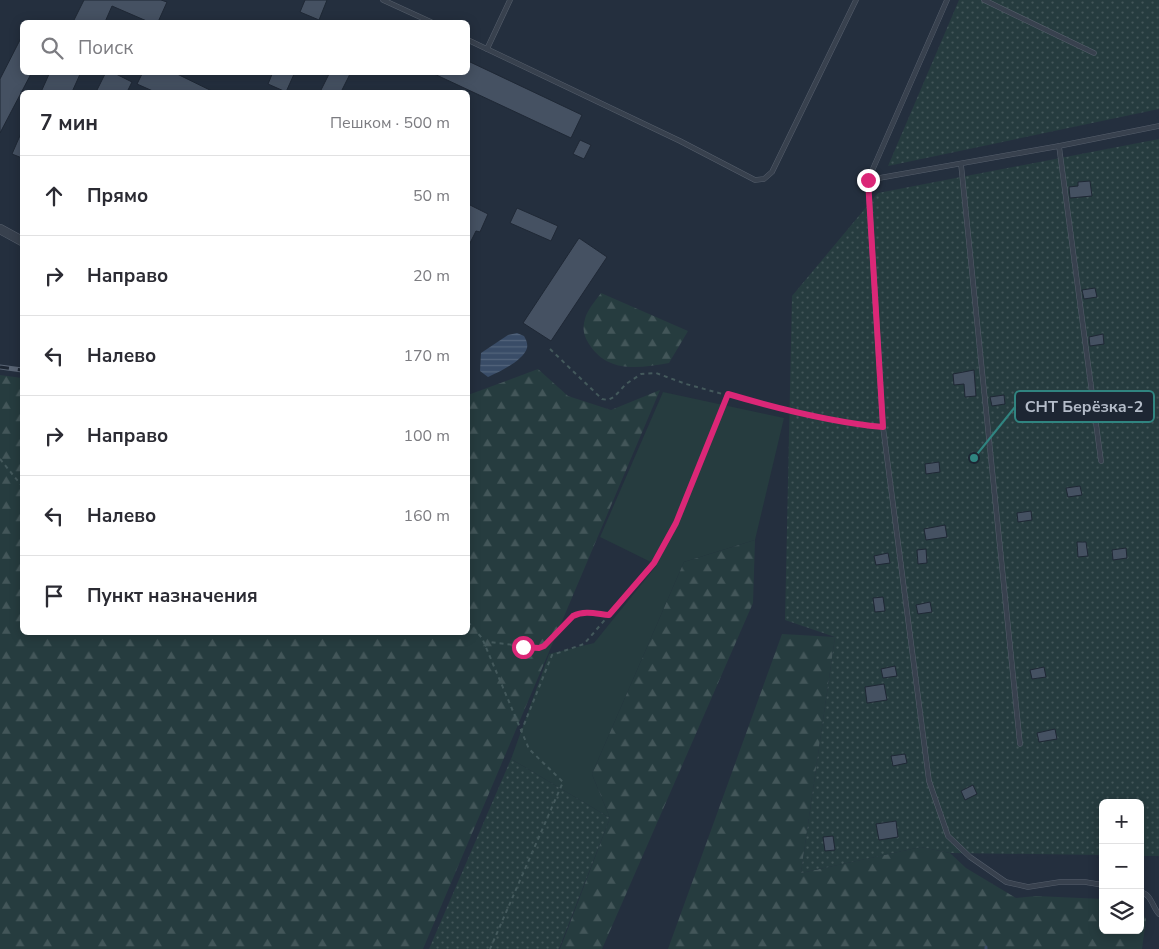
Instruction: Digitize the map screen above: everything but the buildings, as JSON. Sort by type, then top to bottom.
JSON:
[{"type":"street","points":[[0,229],[20,240]]},
{"type":"lane","points":[[384,0],[427,20]]},
{"type":"lane","points":[[487,49],[510,0]]},
{"type":"lane","points":[[470,41],[671,137],[755,180],[764,179],[772,172],[856,0]]},
{"type":"lane","points":[[947,0],[868,180],[883,427],[929,781],[948,836],[970,857],[1006,882],[1028,887],[1060,882],[1099,884]]},
{"type":"lane","points":[[984,0],[1094,53]]},
{"type":"lane","points":[[868,180],[1159,126]]},
{"type":"lane","points":[[1059,146],[1101,461]]},
{"type":"lane","points":[[961,164],[1020,744]]},
{"type":"lane","points":[[1144,892],[1151,899],[1154,910],[1159,914]]},
{"type":"path","points":[[550,349],[602,399],[608,400],[614,397],[626,384],[641,374],[656,373],[686,384],[766,406],[846,424],[883,427]]},
{"type":"path","points":[[520,732],[552,655],[584,644],[654,563],[676,523],[728,394]]},
{"type":"path","points":[[0,459],[20,484]]},
{"type":"path","points":[[485,646],[490,642],[539,648],[544,646],[578,613],[589,612],[609,615]]},
{"type":"path","points":[[470,624],[482,638],[520,732],[529,749],[563,782],[490,949]]},
{"type":"green space","points":[[959,0],[1159,0],[1159,109],[888,166]]},
{"type":"green space","points":[[1159,139],[1159,856],[1144,856],[1144,799],[1099,799],[1099,855],[950,853],[921,847],[801,873],[835,637],[785,620],[792,296],[878,193]]},
{"type":"green space","points":[[601,293],[688,331],[669,363],[625,367],[615,365],[597,354],[586,338],[584,326],[588,312]]},
{"type":"green space","points":[[538,369],[568,396],[611,410],[660,390],[423,949],[0,949],[0,375],[20,378],[20,635],[470,635],[470,394]]},
{"type":"green space","points":[[663,392],[784,418],[755,540],[684,562],[592,774],[610,818],[511,759],[549,654],[594,643],[657,565],[600,537]]},
{"type":"green space","points":[[755,540],[753,603],[602,949],[560,949],[610,818],[592,774],[684,562]]},
{"type":"green space","points":[[782,634],[835,637],[801,873],[921,847],[950,853],[966,868],[1016,898],[1036,896],[1099,899],[1099,934],[1144,934],[1142,949],[668,949]]},
{"type":"green space","points":[[511,759],[610,818],[559,949],[429,949]]},
{"type":"green space","points":[[1144,916],[1146,919],[1144,934]]},
{"type":"water","points":[[517,333],[524,336],[527,343],[525,353],[510,366],[488,377],[480,371],[481,353],[508,335]]},
{"type":"railway","points":[[0,367],[20,370]]},
{"type":"place","name":"СНТ Берёзка-2","points":[[974,458]]},
{"type":"route","points":[[523,647],[539,648],[544,646],[578,613],[589,612],[609,615],[654,563],[676,523],[728,394],[766,406],[846,424],[883,427],[868,180]]}]
